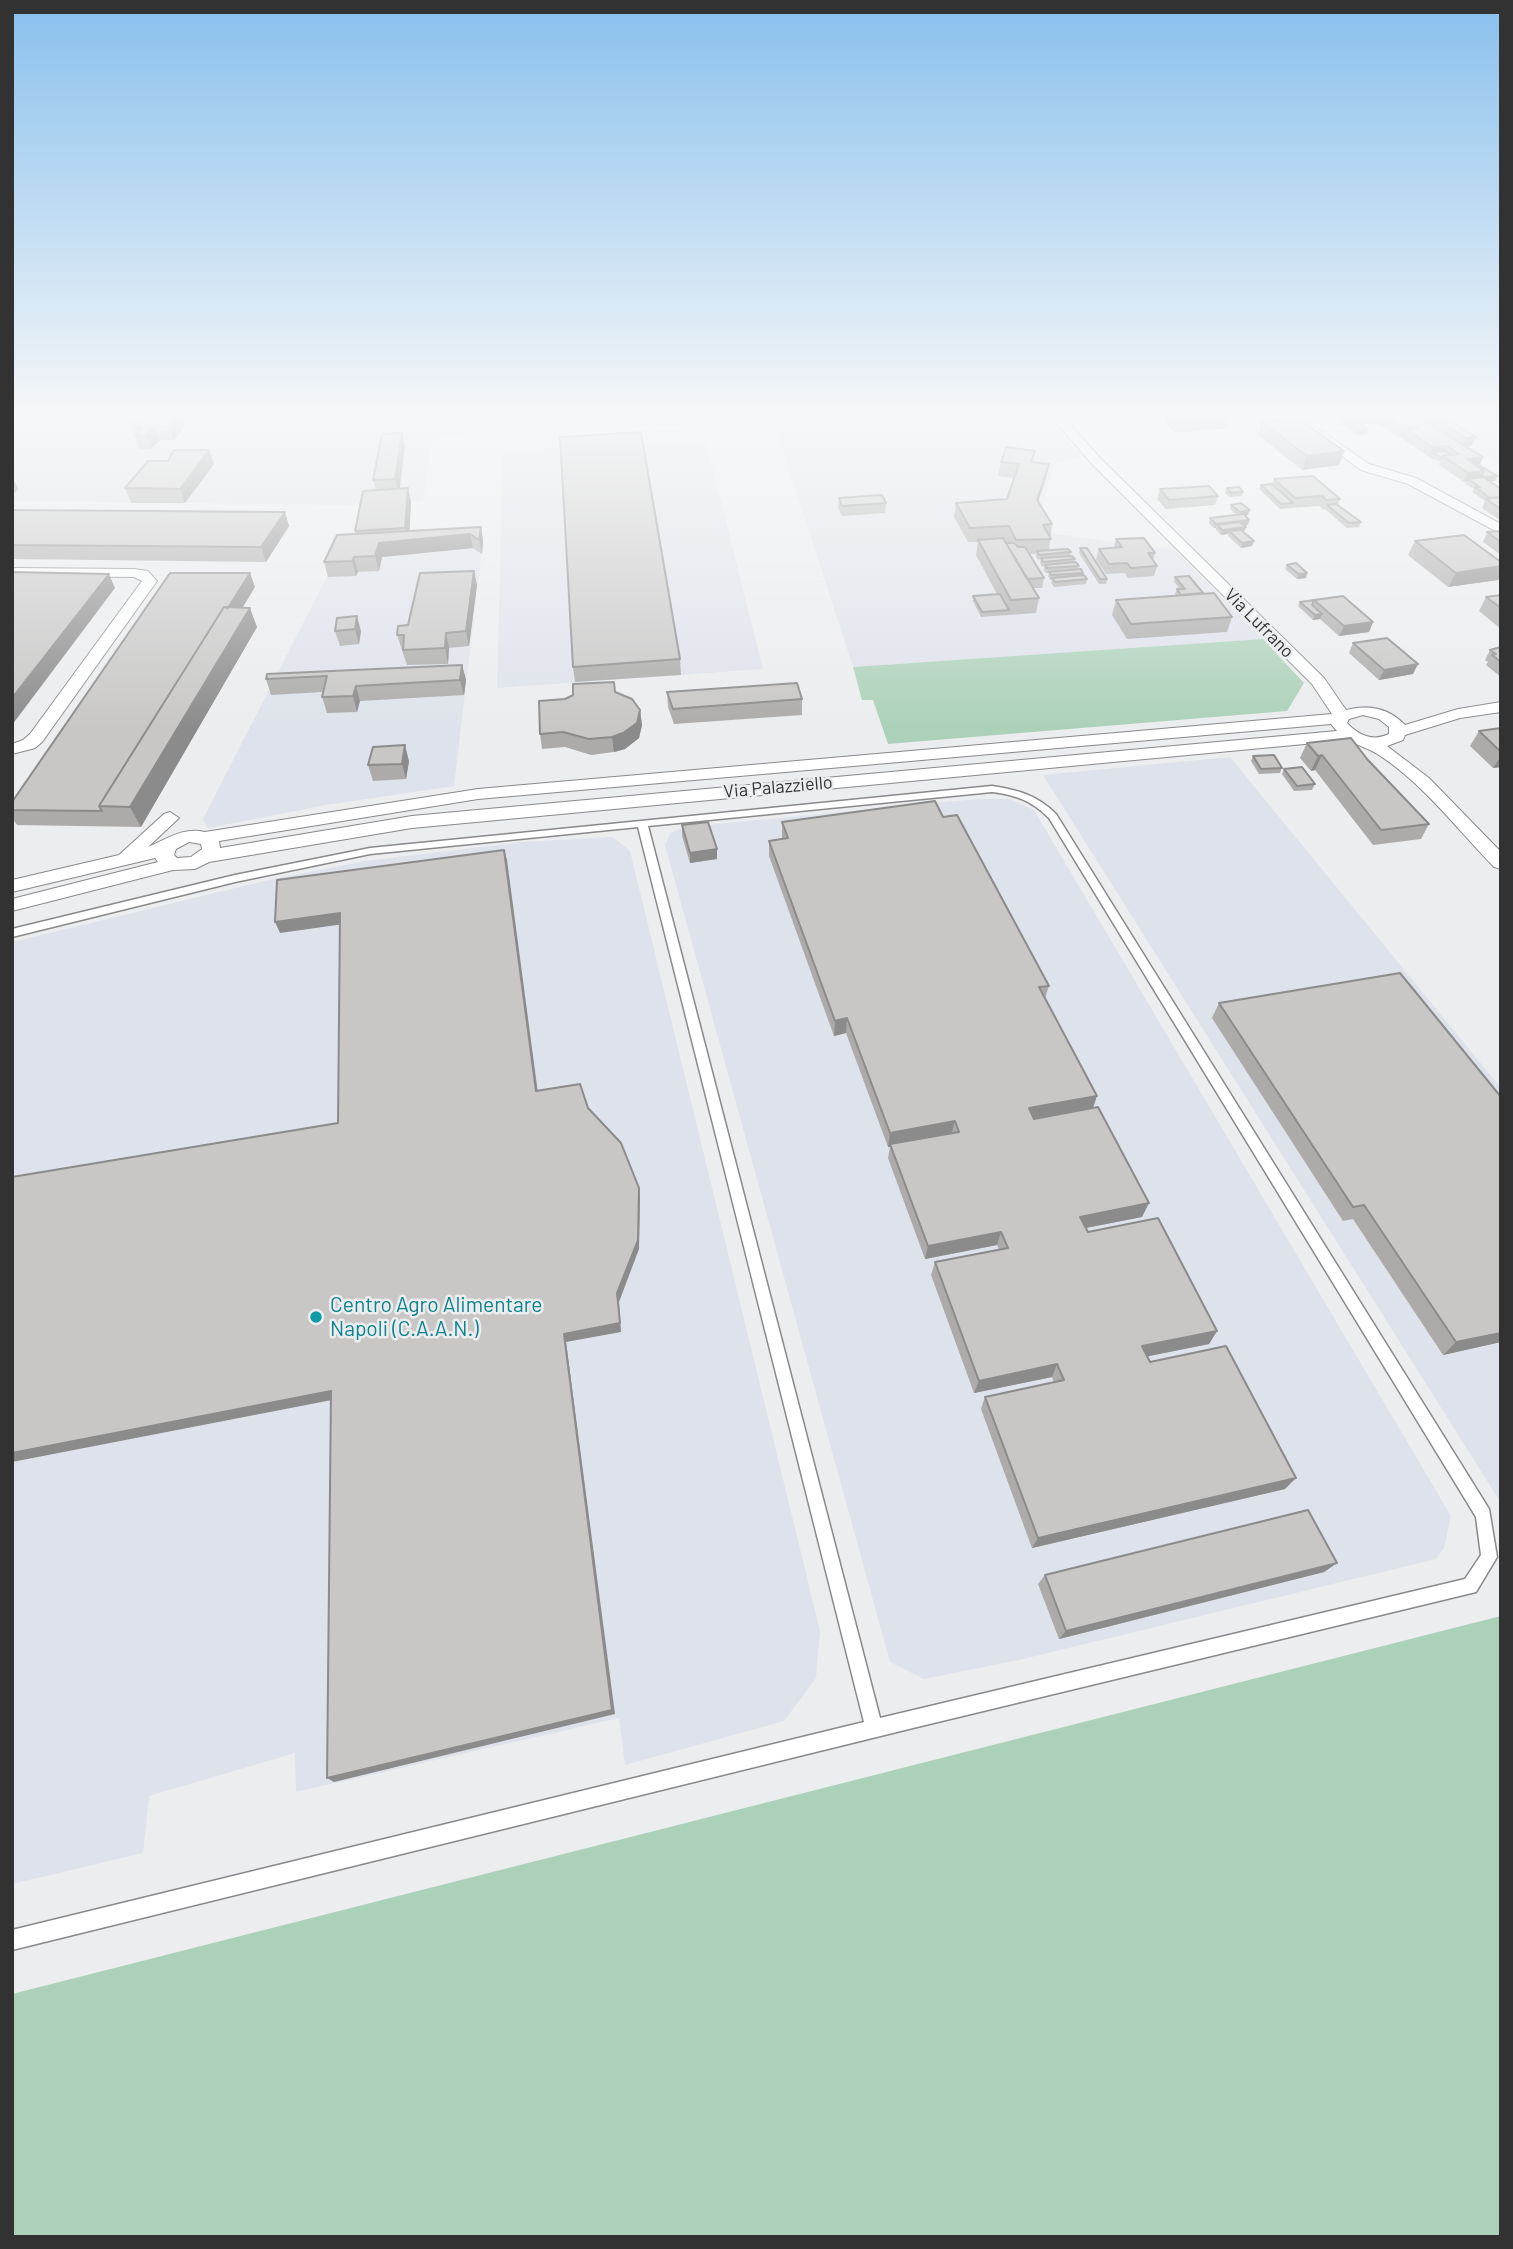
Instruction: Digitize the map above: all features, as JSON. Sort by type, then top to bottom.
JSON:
[{"type":"street","name":"Via Lufrano","points":[[1154,519],[1318,681],[1341,717],[1341,727],[1350,735]]},
{"type":"street","points":[[1481,519],[1501,530]]},
{"type":"street","points":[[12,572],[134,573],[143,575],[150,581],[36,738],[29,744],[12,749]]},
{"type":"street","name":"Via Lufrano","points":[[1318,681],[1369,711]]},
{"type":"street","points":[[1369,742],[1458,714],[1501,707]]},
{"type":"street","points":[[1369,711],[1458,714]]},
{"type":"street","points":[[1369,711],[1392,721],[1409,770]]},
{"type":"street","name":"Via Palazziello","points":[[12,886],[187,847],[478,794],[1341,717],[1369,711]]},
{"type":"street","points":[[1350,735],[1389,752],[1501,863]]},
{"type":"street","name":"Via Palazziello","points":[[12,905],[187,847],[412,822],[1350,735]]},
{"type":"street","points":[[120,861],[170,818]]},
{"type":"lane","points":[[12,933],[335,857],[642,822],[992,789],[1020,793],[1038,800],[1053,816],[1483,1515],[1489,1557],[1470,1586],[874,1728],[12,1940]]},
{"type":"lane","points":[[642,822],[874,1728]]},
{"type":"shaded area","points":[[501,519],[725,519],[763,669],[497,688]]},
{"type":"shaded area","points":[[805,519],[1043,519],[1049,533],[1175,550],[1263,639],[853,667]]},
{"type":"shaded area","points":[[483,541],[454,786],[326,805],[208,828],[203,819],[341,549]]},
{"type":"shaded area","points":[[1230,757],[1501,1088],[1501,1503],[1043,775]]},
{"type":"shaded area","points":[[977,799],[1009,799],[1034,810],[1451,1516],[1444,1548],[1436,1559],[1019,1660],[924,1679],[890,1662],[665,845],[670,833],[686,827]]},
{"type":"shaded area","points":[[613,837],[630,851],[820,1631],[816,1678],[784,1721],[625,1765],[619,1718],[296,1792],[295,1753],[149,1796],[143,1853],[12,1884],[12,942],[273,879],[366,861],[522,842]]},
{"type":"green space","points":[[1263,639],[1304,683],[1287,711],[888,744],[873,700],[862,700],[853,667]]},
{"type":"green space","points":[[1501,1616],[1501,2237],[12,2237],[12,1994]]},
{"type":"building","points":[[12,519],[280,519],[261,547],[12,545]]},
{"type":"building","points":[[357,519],[406,519],[405,528],[355,531]]},
{"type":"building","points":[[565,519],[656,519],[680,659],[573,667]]},
{"type":"building","points":[[965,519],[1049,519],[1052,524],[1043,525],[1051,539],[1016,540],[1009,526],[970,528]]},
{"type":"building","points":[[1211,519],[1249,520],[1216,524]]},
{"type":"building","points":[[1344,519],[1357,519],[1361,522],[1349,523]]},
{"type":"building","points":[[1240,522],[1246,527],[1222,530],[1217,525]]},
{"type":"building","points":[[481,527],[479,540],[470,534],[379,543],[375,556],[354,557],[352,561],[324,562],[337,535]]},
{"type":"building","points":[[1241,530],[1254,541],[1242,543],[1229,531]]},
{"type":"building","points":[[1501,531],[1501,542],[1487,532]]},
{"type":"building","points":[[1464,535],[1501,562],[1501,566],[1456,573],[1415,541]]},
{"type":"building","points":[[1003,538],[1039,598],[1011,600],[978,540]]},
{"type":"building","points":[[1144,538],[1155,553],[1148,553],[1157,566],[1131,568],[1127,563],[1109,564],[1099,549],[1122,547],[1116,539]]},
{"type":"building","points":[[1006,543],[1025,547],[1044,578],[1027,579]]},
{"type":"building","points":[[1080,548],[1087,548],[1107,579],[1100,579]]},
{"type":"building","points":[[1068,549],[1071,552],[1039,555],[1037,551]]},
{"type":"building","points":[[1072,556],[1075,559],[1043,562],[1041,558]]},
{"type":"building","points":[[1076,562],[1079,566],[1047,568],[1045,565]]},
{"type":"building","points":[[1296,563],[1307,573],[1299,574],[1287,565]]},
{"type":"building","points":[[1081,569],[1083,573],[1051,575],[1049,572]]},
{"type":"building","points":[[474,571],[466,631],[446,633],[445,648],[403,650],[404,635],[397,635],[398,626],[408,625],[420,573]]},
{"type":"building","points":[[12,572],[109,574],[12,698]]},
{"type":"building","points":[[170,573],[250,573],[228,608],[224,607],[99,806],[102,811],[12,810],[12,802]]},
{"type":"building","points":[[1084,575],[1087,579],[1055,582],[1052,578]]},
{"type":"building","points":[[1189,576],[1203,593],[1181,595],[1177,589],[1185,589],[1175,577]]},
{"type":"building","points":[[1214,593],[1232,617],[1131,624],[1116,600]]},
{"type":"building","points":[[1000,594],[1009,610],[982,612],[973,596]]},
{"type":"building","points":[[1501,595],[1501,608],[1486,597]]},
{"type":"building","points":[[1343,596],[1373,622],[1344,626],[1314,600]]},
{"type":"building","points":[[1314,600],[1312,605],[1322,614],[1315,615],[1300,602]]},
{"type":"building","points":[[224,607],[250,608],[130,807],[99,806]]},
{"type":"building","points":[[357,616],[355,629],[335,631],[337,618]]},
{"type":"building","points":[[1387,638],[1418,664],[1384,670],[1353,643]]},
{"type":"building","points":[[1501,647],[1501,662],[1490,650]]},
{"type":"building","points":[[462,665],[460,680],[356,686],[353,696],[322,697],[327,676],[266,679],[267,674]]},
{"type":"building","points":[[614,682],[615,692],[632,699],[640,710],[637,723],[623,733],[589,739],[563,732],[540,734],[539,701],[565,699],[573,695],[573,684]]},
{"type":"building","points":[[797,683],[802,699],[673,709],[667,692]]},
{"type":"building","points":[[1501,728],[1501,752],[1479,731]]},
{"type":"building","points":[[1351,738],[1367,759],[1429,824],[1381,830],[1322,755],[1318,756],[1307,743]]},
{"type":"building","points":[[405,745],[402,764],[368,765],[373,747]]},
{"type":"building","points":[[1274,755],[1282,768],[1261,769],[1253,756]]},
{"type":"building","points":[[1302,767],[1315,784],[1297,786],[1284,769]]},
{"type":"building","points":[[935,801],[943,817],[957,815],[1049,986],[1039,987],[1097,1096],[1029,1108],[1034,1119],[1098,1107],[1149,1203],[1080,1217],[1088,1232],[1158,1218],[1217,1331],[1142,1346],[1150,1362],[1226,1346],[1296,1478],[1038,1538],[985,1397],[1064,1380],[1057,1364],[979,1381],[935,1262],[1008,1248],[1001,1232],[928,1246],[890,1144],[959,1132],[955,1121],[890,1133],[847,1018],[835,1021],[769,841],[788,838],[782,822]]},
{"type":"building","points":[[708,822],[717,849],[690,853],[682,825]]},
{"type":"building","name":"Centro Agro Alimentare Napoli (C.A.A.N.)","points":[[504,850],[536,1091],[580,1084],[588,1108],[621,1143],[639,1188],[638,1240],[617,1293],[620,1323],[564,1334],[612,1710],[327,1778],[331,1391],[12,1453],[12,1177],[338,1123],[340,913],[275,922],[277,880]]},
{"type":"building","points":[[1400,973],[1501,1097],[1501,1333],[1456,1342],[1364,1205],[1353,1207],[1219,1003]]},
{"type":"building","points":[[1308,1510],[1337,1563],[1066,1631],[1045,1575]]},
{"type":"place","name":"Centro Agro Alimentare Napoli (C.A.A.N.)","points":[[316,1317]]}]
